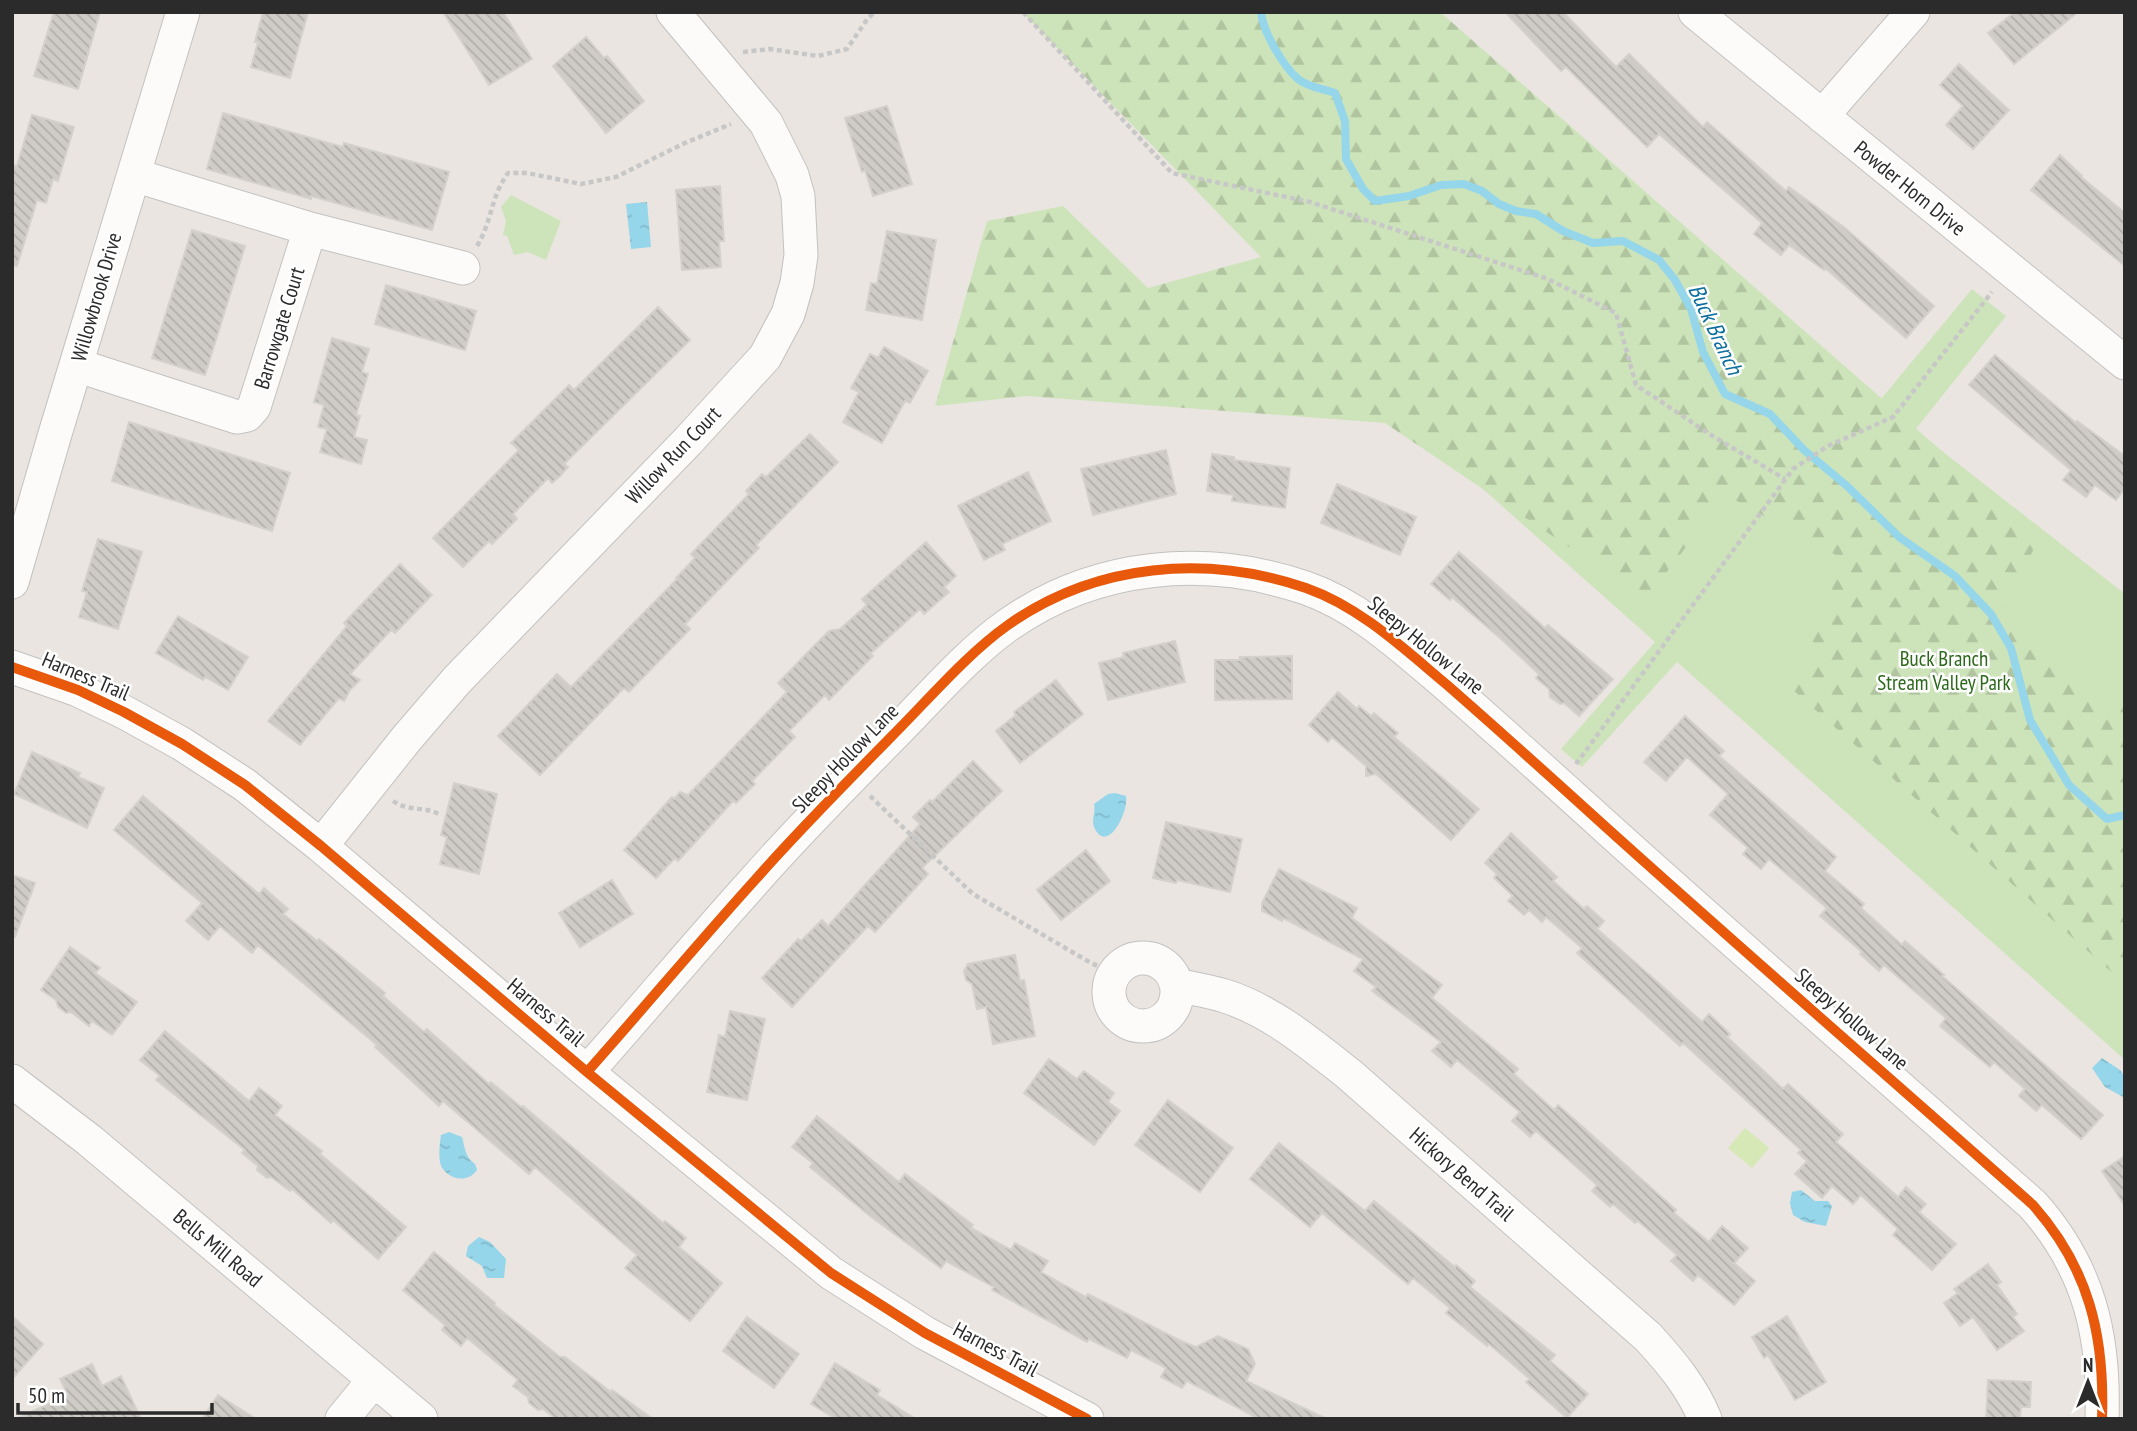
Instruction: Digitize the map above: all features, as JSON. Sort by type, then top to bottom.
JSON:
[{"type":"street","name":"Willowbrook Drive","points":[[12,582],[183,12]]},
{"type":"street","name":"Willow Run Court","points":[[321,846],[457,680],[765,357],[788,314],[801,256],[801,222],[792,174],[766,123],[673,12]]},
{"type":"street","name":"Powder Horn Drive","points":[[1695,12],[2125,363]]},
{"type":"street","points":[[1822,116],[1913,12]]},
{"type":"street","points":[[134,174],[310,229],[463,268]]},
{"type":"street","name":"Barrowgate Court","points":[[76,365],[237,417],[247,415],[254,407],[310,229]]},
{"type":"street","name":"Sleepy Hollow Lane","points":[[587,1072],[758,877],[851,778],[959,668],[1006,626],[1055,598],[1119,575],[1161,569],[1214,568],[1248,573],[1308,589],[1352,610],[1399,644],[2033,1205],[2064,1244],[2095,1317],[2102,1373],[2102,1419]]},
{"type":"street","name":"Harness Trail","points":[[12,667],[78,690],[183,744],[245,785],[831,1273],[925,1333],[1087,1419]]},
{"type":"street","points":[[1136,958],[1149,958],[1162,963],[1172,972],[1177,985],[1178,998],[1172,1011],[1163,1021],[1151,1026],[1137,1026],[1118,1017],[1109,1000],[1109,986],[1114,973],[1123,964],[1136,958]]},
{"type":"street","name":"Hickory Bend Trail","points":[[1177,985],[1225,996],[1263,1013],[1313,1046],[1350,1075],[1648,1337],[1668,1358],[1688,1386],[1705,1419]]},
{"type":"street","name":"Bells Mill Road","points":[[12,1081],[89,1140],[421,1419]]},
{"type":"street","points":[[342,1419],[374,1380]]},
{"type":"path","points":[[719,65],[738,53],[770,49],[818,56],[847,49],[875,12]]},
{"type":"path","points":[[1023,12],[1172,173],[1310,202],[1560,285],[1616,313],[1636,385],[1711,435],[1786,479]]},
{"type":"path","points":[[463,268],[483,236],[497,188],[508,173],[527,173],[581,184],[616,177],[757,112]]},
{"type":"path","points":[[1559,783],[1573,768],[1793,469],[1828,446],[1893,417],[2010,269]]},
{"type":"path","points":[[851,778],[973,894],[1091,964],[1114,973]]},
{"type":"path","points":[[374,780],[382,792],[396,804],[409,810],[431,810],[439,814]]},
{"type":"green space","name":"Buck Branch Stream Valley Park","points":[[1022,12],[1440,12],[2040,537],[2004,606],[2104,718],[2125,691],[2125,984],[1794,691],[1843,559],[1726,495],[1646,599],[1385,423],[1026,396],[935,406],[987,221],[1063,206],[1148,288],[1261,257]]},
{"type":"green space","points":[[511,195],[561,221],[546,260],[528,252],[514,255],[507,236],[503,235],[506,221],[501,207]]},
{"type":"green space","name":"Buck Branch Stream Valley Park","points":[[1972,289],[2006,316],[1915,430],[2125,594],[2125,1060],[1677,662],[1582,767],[1561,749],[1655,642],[1338,360],[1881,399]]},
{"type":"green space","points":[[1745,1128],[1769,1148],[1752,1168],[1728,1148]]},
{"type":"water","points":[[647,202],[651,247],[631,249],[626,204]]},
{"type":"water","points":[[1108,794],[1126,796],[1124,812],[1116,828],[1105,837],[1099,835],[1094,827],[1094,804]]},
{"type":"water","points":[[2102,1058],[2120,1070],[2125,1077],[2123,1097],[2105,1087],[2092,1068]]},
{"type":"water","points":[[449,1132],[462,1137],[467,1155],[475,1164],[477,1170],[470,1177],[456,1178],[441,1166],[441,1135]]},
{"type":"water","points":[[1801,1190],[1815,1201],[1828,1201],[1832,1206],[1826,1226],[1805,1222],[1793,1215],[1790,1203],[1792,1192]]},
{"type":"water","points":[[479,1237],[490,1242],[506,1259],[504,1278],[487,1278],[482,1266],[466,1256],[468,1246]]},
{"type":"building","points":[[54,12],[100,12],[78,89],[34,76]]},
{"type":"building","points":[[263,12],[308,12],[290,78],[251,67]]},
{"type":"building","points":[[443,12],[503,12],[532,59],[489,85]]},
{"type":"building","points":[[1505,12],[1563,12],[1616,67],[1629,54],[1703,127],[1707,122],[1786,191],[1789,187],[1845,228],[1934,306],[1906,338],[1826,269],[1789,245],[1781,255],[1754,234],[1762,223],[1659,134],[1647,147],[1566,67],[1561,71]]},
{"type":"building","points":[[2015,12],[2078,12],[2014,64],[1988,33]]},
{"type":"building","points":[[586,37],[604,58],[607,56],[644,101],[606,133],[553,66]]},
{"type":"building","points":[[1959,64],[2009,110],[1973,149],[1946,125],[1963,106],[1940,85]]},
{"type":"building","points":[[887,106],[912,184],[873,196],[865,170],[862,172],[845,118]]},
{"type":"building","points":[[223,113],[343,147],[344,143],[449,172],[432,230],[207,169]]},
{"type":"building","points":[[32,115],[74,127],[58,181],[53,179],[46,203],[37,200],[17,266],[12,265],[12,165],[17,166]]},
{"type":"building","points":[[2060,155],[2081,177],[2125,213],[2125,266],[2031,190]]},
{"type":"building","points":[[720,186],[724,241],[719,241],[721,267],[682,270],[676,190]]},
{"type":"building","points":[[192,230],[245,246],[205,375],[152,358]]},
{"type":"building","points":[[887,231],[936,240],[922,320],[866,310],[871,283],[877,284]]},
{"type":"building","points":[[386,285],[476,311],[465,350],[375,324]]},
{"type":"building","points":[[658,307],[690,340],[564,464],[568,467],[560,476],[552,483],[548,478],[513,514],[517,519],[492,544],[489,541],[463,567],[433,538],[519,450],[511,443],[569,385],[574,390]]},
{"type":"building","points":[[332,338],[369,349],[362,372],[368,374],[356,415],[360,416],[354,437],[367,440],[361,464],[320,452],[327,429],[318,427],[324,405],[314,402]]},
{"type":"building","points":[[884,347],[928,371],[910,403],[905,401],[882,443],[843,422],[859,392],[851,388],[870,354],[878,358]]},
{"type":"building","points":[[1995,355],[2076,423],[2077,421],[2125,456],[2125,488],[2116,500],[2095,485],[2086,497],[2063,480],[2071,470],[1969,385]]},
{"type":"building","points":[[129,422],[290,473],[272,531],[112,481]]},
{"type":"building","points":[[810,434],[838,462],[756,545],[759,548],[685,624],[690,629],[629,692],[624,688],[540,775],[498,736],[557,674],[571,687],[677,579],[695,558],[691,554],[749,494],[746,491],[762,474],[766,477]]},
{"type":"building","points":[[1166,450],[1176,494],[1093,515],[1081,469]]},
{"type":"building","points":[[1212,454],[1290,468],[1285,508],[1232,501],[1233,495],[1207,491]]},
{"type":"building","points":[[1028,472],[1051,521],[1002,544],[1005,550],[984,560],[958,506]]},
{"type":"building","points":[[1337,484],[1416,517],[1400,555],[1321,523]]},
{"type":"building","points":[[98,539],[142,552],[118,629],[79,617],[87,592],[82,591]]},
{"type":"building","points":[[926,542],[956,576],[944,587],[949,592],[924,614],[920,609],[870,654],[873,656],[829,700],[825,695],[789,731],[795,737],[752,781],[755,784],[736,803],[733,801],[678,861],[675,858],[656,878],[624,850],[672,797],[674,799],[680,792],[688,795],[787,692],[778,683],[829,631],[840,629],[867,605],[862,599]]},
{"type":"building","points":[[1459,552],[1545,628],[1548,625],[1613,679],[1579,716],[1564,703],[1560,704],[1550,697],[1549,689],[1536,678],[1539,674],[1500,638],[1452,597],[1450,600],[1431,584]]},
{"type":"building","points":[[400,564],[432,595],[395,633],[391,630],[350,674],[360,680],[344,701],[339,698],[300,745],[268,721],[347,626],[344,623]]},
{"type":"building","points":[[178,616],[248,657],[228,690],[205,677],[203,680],[156,653]]},
{"type":"building","points":[[1175,641],[1185,682],[1108,700],[1099,663],[1124,657],[1123,653]]},
{"type":"building","points":[[1292,656],[1292,699],[1215,700],[1215,660]]},
{"type":"building","points":[[1056,680],[1083,714],[1020,763],[996,731],[1016,715],[1014,712]]},
{"type":"building","points":[[1338,692],[1357,709],[1359,706],[1371,716],[1374,713],[1398,733],[1394,737],[1479,809],[1451,840],[1376,774],[1366,776],[1366,766],[1332,737],[1328,742],[1309,725]]},
{"type":"building","points":[[1685,716],[1724,751],[1719,756],[1836,857],[1825,871],[1864,904],[1861,908],[1902,945],[1905,941],[2103,1115],[2081,1139],[2042,1105],[2036,1111],[2019,1096],[2025,1089],[1994,1062],[1990,1067],[1940,1026],[1946,1018],[1884,965],[1879,971],[1860,954],[1862,952],[1820,916],[1827,908],[1769,859],[1761,869],[1743,854],[1748,848],[1710,815],[1728,794],[1687,757],[1666,781],[1644,762]]},
{"type":"building","points":[[32,752],[80,773],[78,777],[104,788],[87,828],[14,794]]},
{"type":"building","points":[[973,761],[1002,791],[922,868],[928,874],[875,932],[868,926],[792,1007],[762,978],[798,939],[801,941],[822,920],[828,926],[920,824],[913,817]]},
{"type":"building","points":[[454,783],[497,794],[479,874],[440,864],[447,837],[441,835]]},
{"type":"building","points":[[143,796],[259,894],[264,888],[288,909],[283,914],[317,941],[319,939],[385,993],[383,996],[424,1032],[427,1029],[489,1084],[491,1082],[523,1106],[663,1223],[665,1221],[686,1238],[679,1247],[722,1283],[690,1321],[625,1268],[637,1255],[535,1167],[529,1174],[443,1101],[439,1106],[375,1047],[377,1045],[258,945],[252,953],[220,926],[208,940],[186,921],[202,903],[114,830]]},
{"type":"building","points":[[1166,822],[1242,839],[1230,892],[1177,880],[1176,883],[1153,878]]},
{"type":"building","points":[[1511,833],[1557,877],[1553,881],[1584,909],[1587,906],[1604,921],[1597,929],[1702,1022],[1709,1014],[1730,1034],[1727,1037],[1783,1089],[1788,1084],[1843,1134],[1836,1142],[1898,1197],[1906,1187],[1926,1204],[1919,1212],[1956,1244],[1932,1270],[1893,1235],[1898,1229],[1861,1195],[1853,1204],[1832,1186],[1822,1198],[1795,1174],[1807,1161],[1798,1153],[1801,1150],[1683,1043],[1680,1046],[1577,953],[1582,948],[1546,917],[1542,922],[1529,910],[1524,915],[1508,901],[1513,896],[1494,878],[1497,874],[1485,863]]},
{"type":"building","points":[[1086,850],[1110,881],[1061,920],[1037,890]]},
{"type":"building","points":[[1279,869],[1357,908],[1352,918],[1442,985],[1432,998],[1518,1069],[1514,1074],[1554,1110],[1558,1105],[1709,1242],[1722,1226],[1748,1248],[1734,1263],[1755,1281],[1734,1305],[1698,1275],[1693,1281],[1671,1261],[1677,1255],[1638,1221],[1635,1223],[1613,1204],[1610,1207],[1592,1191],[1597,1185],[1536,1131],[1530,1137],[1512,1121],[1520,1112],[1457,1060],[1451,1067],[1432,1051],[1441,1042],[1372,991],[1376,987],[1354,971],[1363,959],[1283,918],[1282,921],[1262,911],[1262,903]]},
{"type":"building","points":[[12,875],[35,883],[15,937],[12,937]]},
{"type":"building","points":[[612,880],[633,914],[580,947],[559,913]]},
{"type":"building","points":[[70,947],[100,968],[95,973],[137,1002],[112,1035],[92,1021],[89,1026],[71,1012],[66,1013],[58,1007],[56,1000],[41,990]]},
{"type":"building","points":[[1015,955],[1020,981],[1024,980],[1035,1036],[993,1044],[986,1007],[977,1009],[972,984],[966,980],[964,971],[968,964]]},
{"type":"building","points":[[730,1011],[765,1019],[747,1100],[707,1092],[719,1035],[725,1037]]},
{"type":"building","points":[[165,1031],[249,1101],[259,1088],[282,1106],[275,1115],[322,1151],[320,1154],[406,1227],[378,1259],[292,1189],[290,1191],[257,1170],[258,1166],[242,1153],[245,1150],[156,1080],[160,1076],[140,1060]]},
{"type":"building","points":[[1049,1059],[1077,1079],[1084,1071],[1114,1093],[1108,1102],[1120,1111],[1094,1145],[1024,1093]]},
{"type":"building","points":[[1168,1100],[1233,1148],[1200,1192],[1135,1145]]},
{"type":"building","points":[[817,1116],[899,1182],[905,1174],[973,1225],[971,1228],[1011,1250],[1015,1243],[1048,1261],[1041,1272],[1086,1297],[1088,1294],[1196,1347],[1218,1336],[1248,1349],[1255,1364],[1246,1381],[1327,1419],[1259,1419],[1187,1381],[1182,1388],[1161,1377],[1166,1368],[1131,1350],[1127,1358],[1089,1339],[1087,1342],[992,1290],[994,1287],[946,1261],[941,1268],[870,1216],[810,1167],[813,1163],[792,1147]]},
{"type":"building","points":[[1279,1143],[1365,1211],[1374,1201],[1475,1281],[1470,1287],[1555,1355],[1550,1361],[1588,1394],[1567,1418],[1526,1382],[1530,1379],[1489,1344],[1487,1346],[1446,1313],[1450,1308],[1413,1278],[1408,1284],[1322,1213],[1310,1227],[1250,1179]]},
{"type":"building","points":[[2125,1156],[2125,1206],[2102,1171]]},
{"type":"building","points":[[434,1252],[495,1303],[494,1305],[560,1357],[565,1357],[611,1392],[612,1390],[653,1419],[556,1419],[543,1409],[538,1410],[529,1403],[528,1397],[513,1386],[518,1380],[467,1338],[461,1346],[442,1330],[445,1325],[403,1290]]},
{"type":"building","points":[[1988,1264],[2001,1282],[1997,1285],[2017,1314],[2013,1317],[2024,1331],[1997,1350],[1973,1317],[1960,1326],[1944,1303],[1958,1293],[1954,1289]]},
{"type":"building","points":[[12,1316],[43,1344],[12,1379]]},
{"type":"building","points":[[1787,1316],[1826,1382],[1795,1400],[1768,1355],[1764,1358],[1752,1337]]},
{"type":"building","points":[[747,1317],[799,1354],[774,1388],[723,1351]]},
{"type":"building","points":[[835,1363],[880,1390],[877,1395],[916,1419],[836,1419],[811,1404]]},
{"type":"building","points":[[92,1364],[102,1386],[121,1376],[141,1419],[16,1419],[68,1395],[60,1379]]},
{"type":"building","points":[[1988,1380],[2031,1382],[2030,1407],[2021,1407],[2020,1419],[1986,1419]]},
{"type":"building","points":[[218,1395],[256,1419],[202,1419]]},
{"type":"waterway","name":"Buck Branch","points":[[1261,12],[1270,39],[1292,73],[1306,84],[1335,93],[1345,121],[1346,159],[1363,189],[1375,201],[1409,196],[1441,185],[1464,184],[1482,191],[1499,204],[1516,211],[1536,214],[1563,231],[1593,243],[1623,241],[1659,260],[1675,280],[1691,309],[1703,352],[1725,394],[1770,414],[1804,450],[1847,486],[1899,537],[1955,576],[1991,614],[2011,648],[2030,720],[2069,785],[2107,819],[2125,815]]},
{"type":"cycle path","points":[[587,1072],[806,825],[963,663],[1008,625],[1042,604],[1078,588],[1115,577],[1153,570],[1191,568],[1268,577],[1326,596],[1363,617],[1397,643],[2033,1205],[2068,1253],[2090,1304],[2100,1359],[2102,1419]]},
{"type":"cycle path","points":[[12,667],[78,690],[124,712],[182,744],[245,785],[831,1273],[925,1333],[1087,1419]]}]
